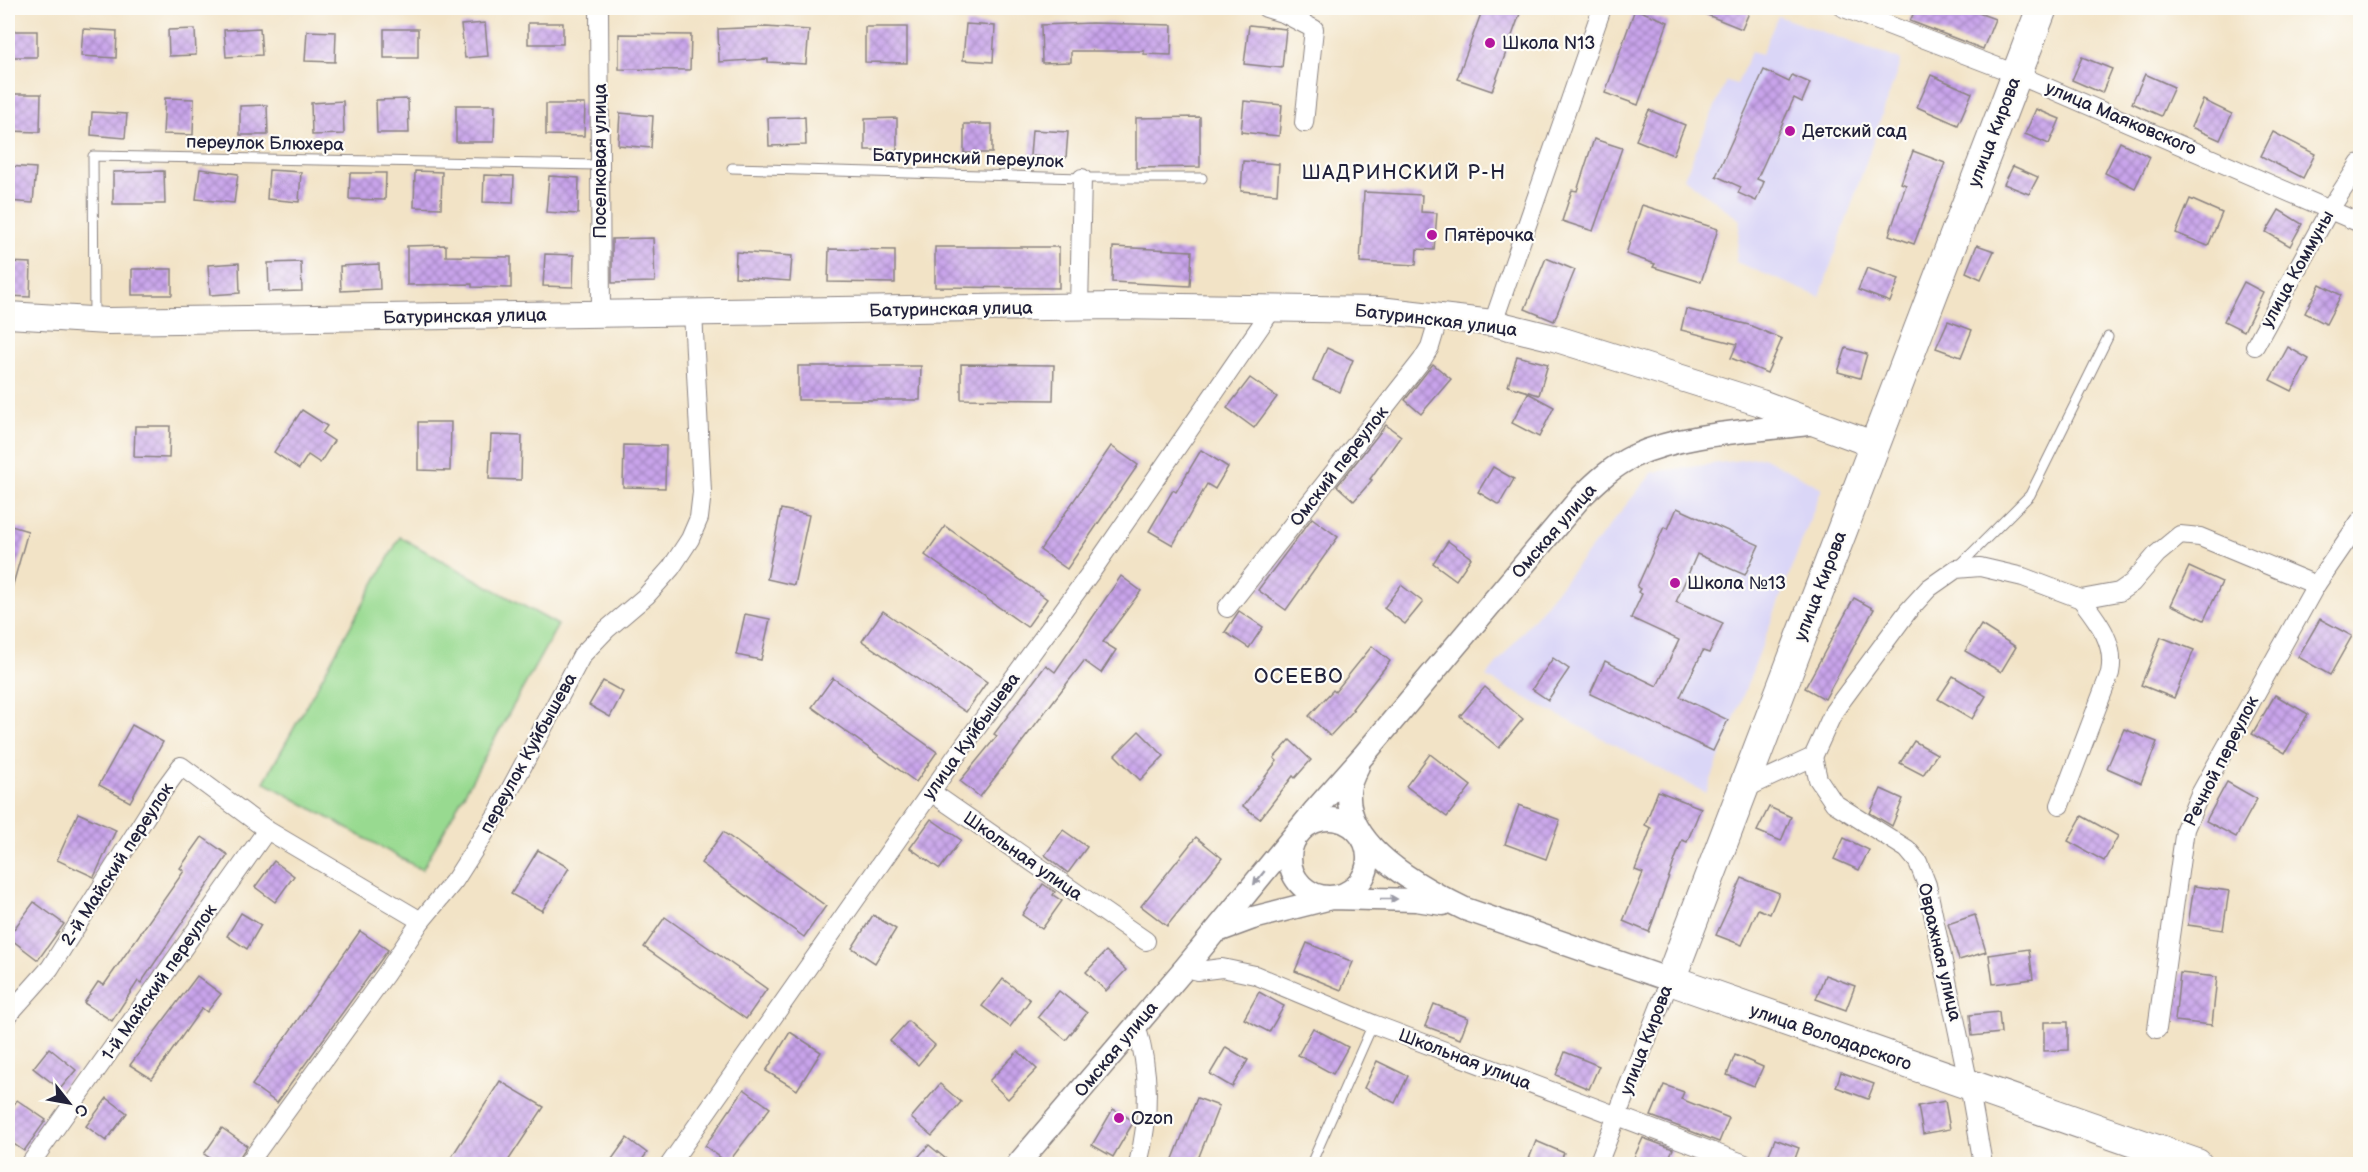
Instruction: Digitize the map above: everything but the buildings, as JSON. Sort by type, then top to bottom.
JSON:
[{"type":"main road","name":"улица Кирова","points":[[1670,980],[2042,8]]},
{"type":"main road","name":"Батуринская улица","points":[[8,315],[94,320],[1079,307],[1379,310],[1493,323],[1611,354],[1761,403],[1875,445]]},
{"type":"main road","name":"улица Володарского","points":[[1670,980],[2198,1164]]},
{"type":"street","name":"Поселковая улица","points":[[599,8],[601,314]]},
{"type":"street","points":[[1266,8],[1314,28],[1304,123]]},
{"type":"street","points":[[1493,323],[1602,8]]},
{"type":"street","name":"улица Маяковского","points":[[1844,8],[2016,74],[2361,223]]},
{"type":"street","name":"улица Коммуны","points":[[2255,346],[2330,209],[2361,163]]},
{"type":"street","points":[[1079,307],[1082,178]]},
{"type":"street","name":"улица Куйбышева","points":[[670,1164],[931,792],[1094,568],[1273,308]]},
{"type":"street","name":"переулок Куйбышева","points":[[248,1164],[385,975],[421,921],[455,880],[497,814],[582,655],[606,630],[646,596],[671,568],[690,538],[699,518],[702,492],[693,312]]},
{"type":"street","name":"Омский переулок","points":[[1227,608],[1422,360],[1430,347],[1439,317]]},
{"type":"street","name":"Омская улица","points":[[1018,1164],[1185,968],[1314,810],[1363,756],[1580,498],[1605,475],[1634,456],[1691,439],[1815,423]]},
{"type":"street","name":"Речной переулок","points":[[2157,1029],[2185,829],[2200,794],[2316,585],[2361,521]]},
{"type":"street","points":[[1742,790],[1813,757],[1834,711],[1894,630],[1929,588],[1956,569],[1980,567],[2023,577],[2081,599],[2119,592],[2132,582],[2157,554],[2180,536],[2200,537],[2316,585]]},
{"type":"street","points":[[2060,805],[2110,673],[2113,659],[2108,640],[2081,599]]},
{"type":"street","name":"Омская улица","points":[[1361,835],[1351,810],[1348,793],[1363,756]]},
{"type":"street","name":"Овражная улица","points":[[1813,757],[1818,779],[1834,803],[1907,849],[1918,862],[1927,885],[1969,1085],[1983,1164]]},
{"type":"street","name":"2-й Майский переулок","points":[[8,1015],[50,968],[153,805],[181,766],[267,830],[421,921]]},
{"type":"street","name":"Школьная улица","points":[[931,792],[1146,940]]},
{"type":"street","points":[[1331,819],[1348,824],[1361,835],[1368,855],[1365,875],[1351,891],[1331,898],[1310,893],[1295,879],[1289,859],[1291,844],[1296,833],[1311,823],[1331,819]]},
{"type":"street","name":"1-й Майский переулок","points":[[30,1164],[267,830]]},
{"type":"street","name":"улица Володарского","points":[[1361,835],[1403,874],[1436,895],[1465,909],[1670,980]]},
{"type":"street","name":"Омская улица","points":[[1214,933],[1253,918],[1331,898]]},
{"type":"street","name":"улица Володарского","points":[[1331,898],[1416,900],[1465,909]]},
{"type":"street","name":"Школьная улица","points":[[1185,968],[1192,971],[1222,968],[1240,970],[1372,1024],[1744,1164]]},
{"type":"street","name":"улица Кирова","points":[[1598,1164],[1670,980]]},
{"type":"street","points":[[1136,1025],[1143,1048],[1147,1107],[1138,1164]]},
{"type":"lane","name":"переулок Блюхера","points":[[94,320],[93,156],[599,165]]},
{"type":"lane","name":"Батуринский переулок","points":[[732,168],[1082,178],[1202,178]]},
{"type":"lane","points":[[1956,569],[2030,495],[2108,337]]},
{"type":"lane","points":[[1311,1164],[1372,1024]]},
{"type":"shaded area","name":"Детский сад","points":[[1778,16],[1901,60],[1820,297],[1736,262],[1740,220],[1684,178],[1726,81],[1737,84],[1751,52],[1761,55]]},
{"type":"shaded area","name":"Школа №13","points":[[1763,457],[1822,488],[1706,793],[1486,677],[1653,472]]},
{"type":"green space","points":[[400,537],[558,625],[422,870],[264,782]]},
{"type":"place","name":"Школа N13","points":[[1490,43]]},
{"type":"place","name":"Детский сад","points":[[1790,131]]},
{"type":"place","name":"Пятёрочка","points":[[1432,235]]},
{"type":"place","name":"Школа №13","points":[[1675,583]]},
{"type":"place","name":"Ozon","points":[[1119,1118]]},
{"type":"district","name":"ШАДРИНСКИЙ Р-Н","points":[[1404,172]]},
{"type":"district","name":"ОСЕЕВО","points":[[1299,676]]}]
